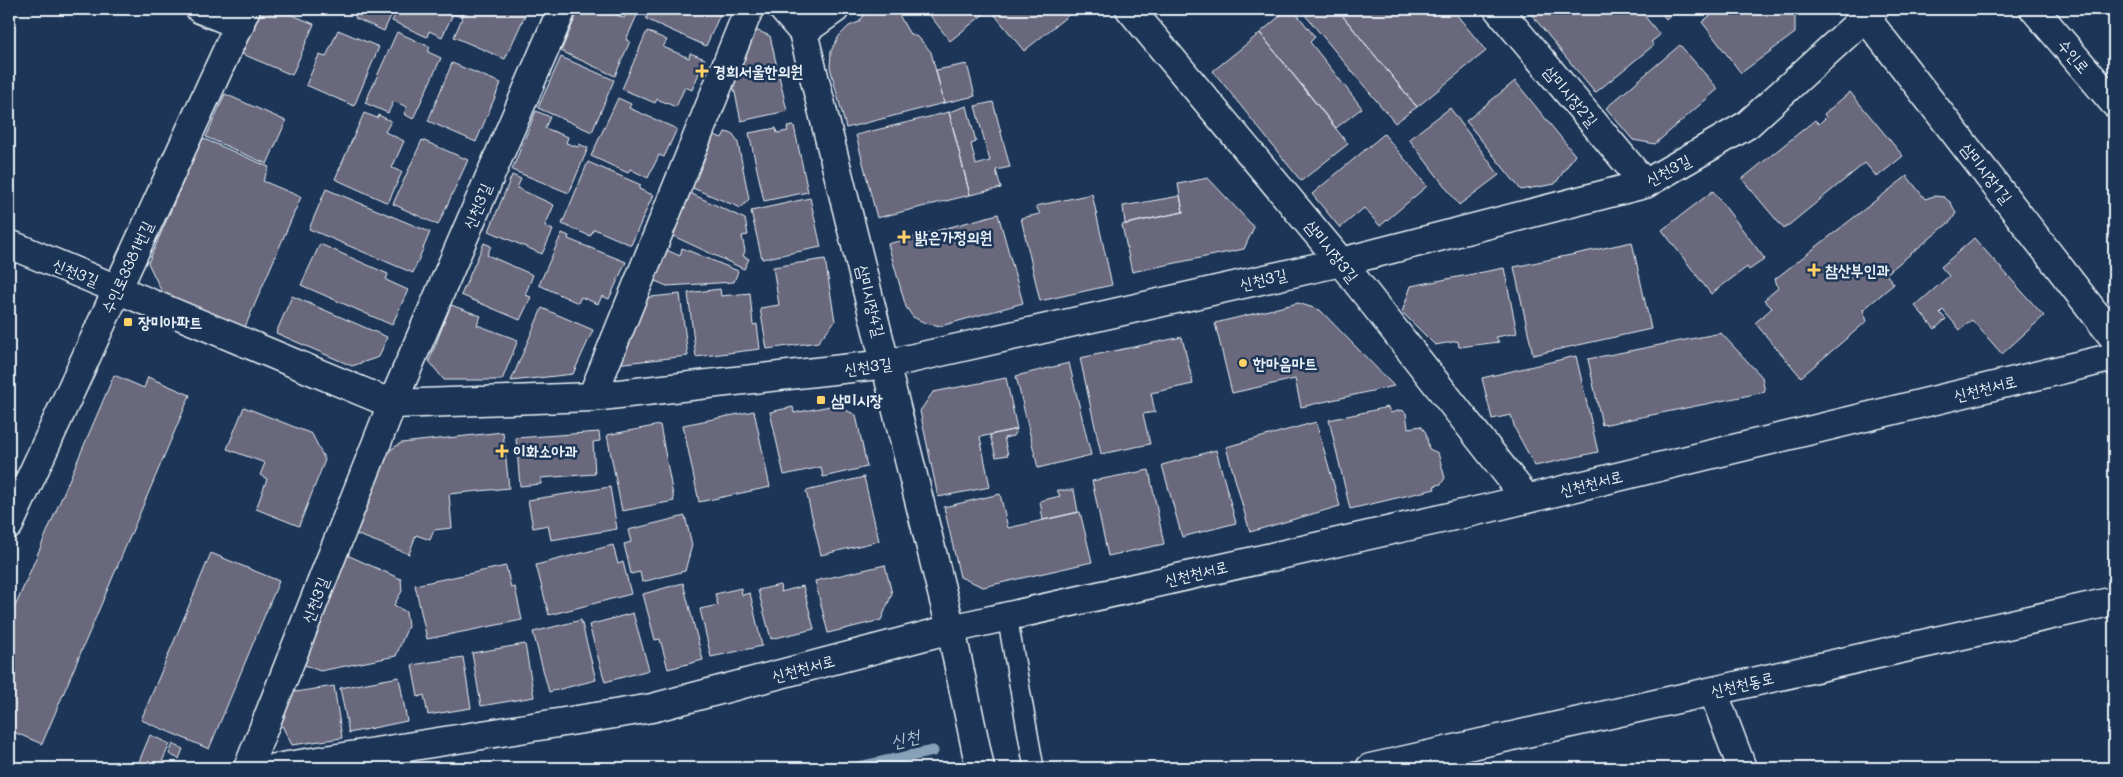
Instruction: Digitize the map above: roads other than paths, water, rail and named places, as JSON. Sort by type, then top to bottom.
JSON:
[{"type":"street","points":[[200,9],[243,17]]},
{"type":"street","name":"신천3길","points":[[248,768],[392,404],[562,9]]},
{"type":"street","points":[[592,397],[749,9]]},
{"type":"street","name":"삼미시장4길","points":[[783,9],[803,32],[887,364],[951,629],[980,768]]},
{"type":"street","points":[[803,32],[835,9]]},
{"type":"street","name":"삼미시장3길","points":[[1130,9],[1341,262],[1527,499]]},
{"type":"street","name":"삼미시장2길","points":[[1498,9],[1645,184]]},
{"type":"street","name":"수인로","points":[[2034,9],[2114,103]]},
{"type":"street","name":"신천3길","points":[[9,244],[392,404],[592,397],[887,364],[1341,262],[1645,184],[1747,125],[1866,11]]},
{"type":"street","name":"삼미시장1길","points":[[1866,11],[2114,338]]},
{"type":"street","name":"수인로3381번길","points":[[9,525],[243,17]]},
{"type":"street","name":"신천천서로","points":[[275,768],[652,708],[951,629],[1527,499],[2114,357]]},
{"type":"street","name":"신천천동로","points":[[1370,768],[2114,601]]},
{"type":"street","points":[[1713,691],[1742,768]]},
{"type":"lane","points":[[1007,616],[1034,768]]},
{"type":"waterway","name":"신천","points":[[854,768],[933,751]]},
{"type":"place","name":"경희서울한의원","points":[[702,71]]},
{"type":"place","name":"밝은가정의원","points":[[904,237]]},
{"type":"place","name":"참산부인과","points":[[1814,270]]},
{"type":"place","name":"장미아파트","points":[[128,322]]},
{"type":"place","name":"한마음마트","points":[[1243,363]]},
{"type":"place","name":"삼미시장","points":[[821,400]]},
{"type":"place","name":"이화소아과","points":[[502,451]]}]
